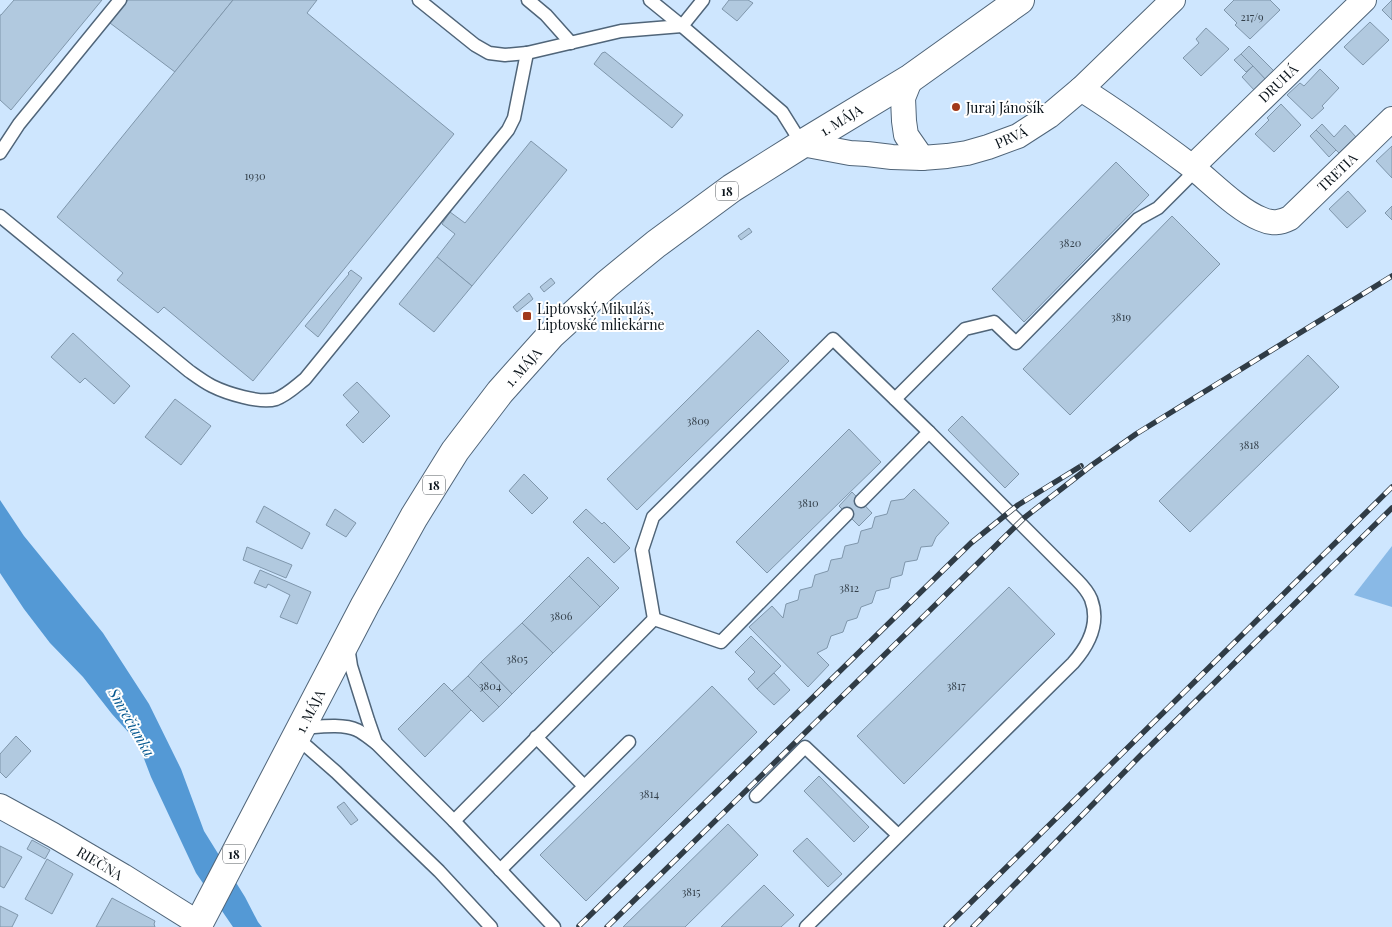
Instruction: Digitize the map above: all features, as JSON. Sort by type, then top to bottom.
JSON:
[{"type":"main road","name":"1. MÁJA","points":[[200,921],[365,605],[414,517],[456,451],[500,392],[551,335],[607,284],[656,244],[732,188],[911,78],[1020,0]]},
{"type":"street","name":"PRVÁ","points":[[802,144],[850,153],[922,158],[967,153],[1018,136],[1049,116],[1081,89],[1173,0]]},
{"type":"street","name":"DRUHÁ","points":[[1194,168],[1364,0]]},
{"type":"street","points":[[911,78],[903,98],[906,135],[922,158]]},
{"type":"street","points":[[1081,89],[1128,119],[1194,168]]},
{"type":"street","name":"TRETIA","points":[[1194,168],[1253,215],[1262,220],[1280,222],[1290,218],[1392,119]]},
{"type":"street","name":"RIEČNA","points":[[0,806],[53,834],[200,921]]},
{"type":"lane","points":[[0,153],[19,124],[120,0]]},
{"type":"lane","points":[[419,0],[475,45],[489,53],[505,55],[527,53],[622,31],[682,26],[703,0]]},
{"type":"lane","points":[[528,0],[546,15],[571,43]]},
{"type":"lane","points":[[650,0],[782,112],[802,144]]},
{"type":"lane","points":[[0,216],[189,371],[212,386],[228,392],[259,400],[274,399],[292,390],[305,379],[508,130],[514,118],[527,53]]},
{"type":"lane","points":[[895,399],[964,329],[994,322],[1016,342],[1138,219],[1158,208],[1194,168]]},
{"type":"lane","points":[[654,619],[642,550],[653,517],[833,338],[1077,580],[1090,598],[1094,618],[1093,629],[1083,652],[806,927]]},
{"type":"lane","points":[[861,501],[929,432]]},
{"type":"lane","points":[[654,619],[721,642],[847,514]]},
{"type":"lane","points":[[454,821],[654,619]]},
{"type":"lane","points":[[347,639],[351,666],[376,743]]},
{"type":"lane","points":[[299,732],[335,726],[356,729],[376,743],[454,821],[554,927]]},
{"type":"lane","points":[[299,732],[336,772],[439,871],[491,927]]},
{"type":"lane","points":[[536,737],[584,786]]},
{"type":"lane","points":[[500,870],[628,742]]},
{"type":"lane","points":[[756,796],[805,747],[898,835]]},
{"type":"shaded area","points":[[1392,546],[1392,607],[1354,595]]},
{"type":"water","name":"Smrečianka","points":[[0,500],[24,536],[103,633],[149,704],[181,769],[204,831],[262,927],[233,927],[196,873],[151,777],[138,743],[83,677],[50,643],[0,573]]},
{"type":"building","points":[[14,0],[102,0],[11,110],[0,100],[0,15]]},
{"type":"building","points":[[128,0],[233,0],[175,72],[110,23]]},
{"type":"building","points":[[233,0],[317,0],[307,13],[454,134],[253,381],[164,307],[158,313],[117,280],[123,273],[57,217]]},
{"type":"building","points":[[729,0],[748,0],[753,3],[737,21],[722,9]]},
{"type":"building","points":[[1234,0],[1270,0],[1280,10],[1250,39],[1235,25],[1237,23],[1224,10]]},
{"type":"building","points":[[1392,0],[1392,20],[1382,10]]},
{"type":"building","points":[[1370,22],[1389,40],[1363,65],[1344,47]]},
{"type":"building","points":[[1206,28],[1229,49],[1201,76],[1183,58],[1199,43],[1196,39]]},
{"type":"building","points":[[1249,46],[1275,72],[1266,80],[1241,54]]},
{"type":"building","points":[[605,52],[683,115],[672,128],[594,64],[602,53]]},
{"type":"building","points":[[1241,54],[1253,66],[1246,72],[1234,60]]},
{"type":"building","points":[[1253,66],[1266,80],[1255,91],[1242,77]]},
{"type":"building","points":[[1320,69],[1339,88],[1322,106],[1324,108],[1312,119],[1287,95],[1300,83],[1304,86]]},
{"type":"building","points":[[1281,104],[1301,125],[1274,152],[1255,134]]},
{"type":"building","points":[[1322,124],[1334,137],[1345,125],[1356,137],[1339,153],[1316,130]]},
{"type":"building","points":[[1316,130],[1336,150],[1329,157],[1310,136]]},
{"type":"building","points":[[531,141],[567,170],[472,286],[437,257],[455,234],[442,224],[450,212],[465,223]]},
{"type":"building","points":[[1392,146],[1392,178],[1376,161]]},
{"type":"building","points":[[1116,162],[1149,195],[1024,322],[992,289]]},
{"type":"building","points":[[1348,191],[1366,211],[1347,228],[1329,209]]},
{"type":"building","points":[[1392,206],[1392,220],[1385,213]]},
{"type":"building","points":[[1172,216],[1220,264],[1070,415],[1023,369]]},
{"type":"building","points":[[749,228],[752,232],[741,240],[738,236]]},
{"type":"building","points":[[437,257],[472,286],[434,332],[399,304]]},
{"type":"building","points":[[351,270],[362,278],[318,337],[305,326]]},
{"type":"building","points":[[551,278],[555,283],[544,292],[540,287]]},
{"type":"building","points":[[529,293],[533,299],[517,312],[513,307]]},
{"type":"building","points":[[758,330],[789,361],[637,510],[607,479]]},
{"type":"building","points":[[73,333],[130,386],[114,404],[85,378],[80,383],[51,357]]},
{"type":"building","points":[[1308,355],[1339,387],[1190,532],[1159,501]]},
{"type":"building","points":[[357,382],[390,416],[363,443],[346,425],[359,412],[343,395]]},
{"type":"building","points":[[175,399],[211,426],[181,465],[145,437]]},
{"type":"building","points":[[962,416],[1019,474],[1005,488],[948,430]]},
{"type":"building","points":[[849,429],[881,462],[767,573],[736,542]]},
{"type":"building","points":[[524,474],[548,498],[532,514],[509,491]]},
{"type":"building","points":[[914,489],[949,523],[936,537],[932,546],[921,547],[917,560],[905,562],[902,575],[891,578],[889,588],[876,591],[872,603],[861,607],[857,618],[847,621],[843,632],[831,636],[827,648],[817,653],[829,665],[808,687],[749,627],[772,606],[783,618],[786,604],[798,600],[800,590],[812,587],[815,575],[828,571],[831,560],[842,558],[845,546],[858,543],[861,531],[872,528],[875,517],[887,514],[891,501],[904,499]]},
{"type":"building","points":[[852,492],[872,513],[859,526],[839,506]]},
{"type":"building","points":[[264,506],[310,533],[302,549],[256,522]]},
{"type":"building","points":[[335,509],[356,523],[346,537],[326,525]]},
{"type":"building","points":[[586,509],[602,524],[604,522],[630,548],[614,563],[573,522]]},
{"type":"building","points":[[247,547],[292,565],[286,578],[243,560]]},
{"type":"building","points":[[588,557],[619,588],[600,607],[569,576]]},
{"type":"building","points":[[260,570],[311,592],[297,624],[280,617],[290,595],[268,584],[266,588],[254,583]]},
{"type":"building","points":[[569,576],[600,607],[553,653],[522,623]]},
{"type":"building","points":[[1009,587],[1055,634],[904,784],[857,736]]},
{"type":"building","points":[[522,623],[553,653],[512,694],[481,662]]},
{"type":"building","points":[[751,636],[781,666],[757,689],[748,679],[755,672],[735,652]]},
{"type":"building","points":[[481,662],[512,694],[499,707],[468,676]]},
{"type":"building","points":[[774,673],[790,690],[774,705],[757,689]]},
{"type":"building","points":[[468,676],[499,707],[483,722],[452,691]]},
{"type":"building","points":[[444,683],[471,710],[425,757],[398,729]]},
{"type":"building","points":[[712,686],[757,732],[586,901],[540,855]]},
{"type":"building","points":[[16,736],[31,751],[6,778],[0,772],[0,754]]},
{"type":"building","points":[[819,776],[869,827],[854,842],[804,791]]},
{"type":"building","points":[[344,802],[358,820],[351,825],[337,807]]},
{"type":"building","points":[[728,824],[758,855],[685,927],[623,927]]},
{"type":"building","points":[[807,838],[842,874],[828,887],[793,851]]},
{"type":"building","points":[[32,840],[50,850],[45,859],[27,849]]},
{"type":"building","points":[[0,846],[22,857],[4,888],[0,886]]},
{"type":"building","points":[[47,859],[73,874],[52,914],[25,899]]},
{"type":"building","points":[[764,885],[794,915],[781,927],[721,927]]},
{"type":"building","points":[[112,898],[155,921],[155,927],[96,927]]},
{"type":"building","points":[[0,906],[18,915],[12,927],[0,927]]},
{"type":"railway","points":[[607,927],[1024,518],[1092,465],[1136,434],[1392,276]]},
{"type":"railway","points":[[579,926],[971,543],[1018,505],[1081,466]]},
{"type":"railway","points":[[946,927],[1392,487]]},
{"type":"railway","points":[[973,927],[1139,757],[1392,508]]},
{"type":"place","name":"Juraj Jánošík","points":[[956,107]]},
{"type":"place","name":"Liptovský Mikuláš, Liptovské mliekárne","points":[[527,316]]}]
